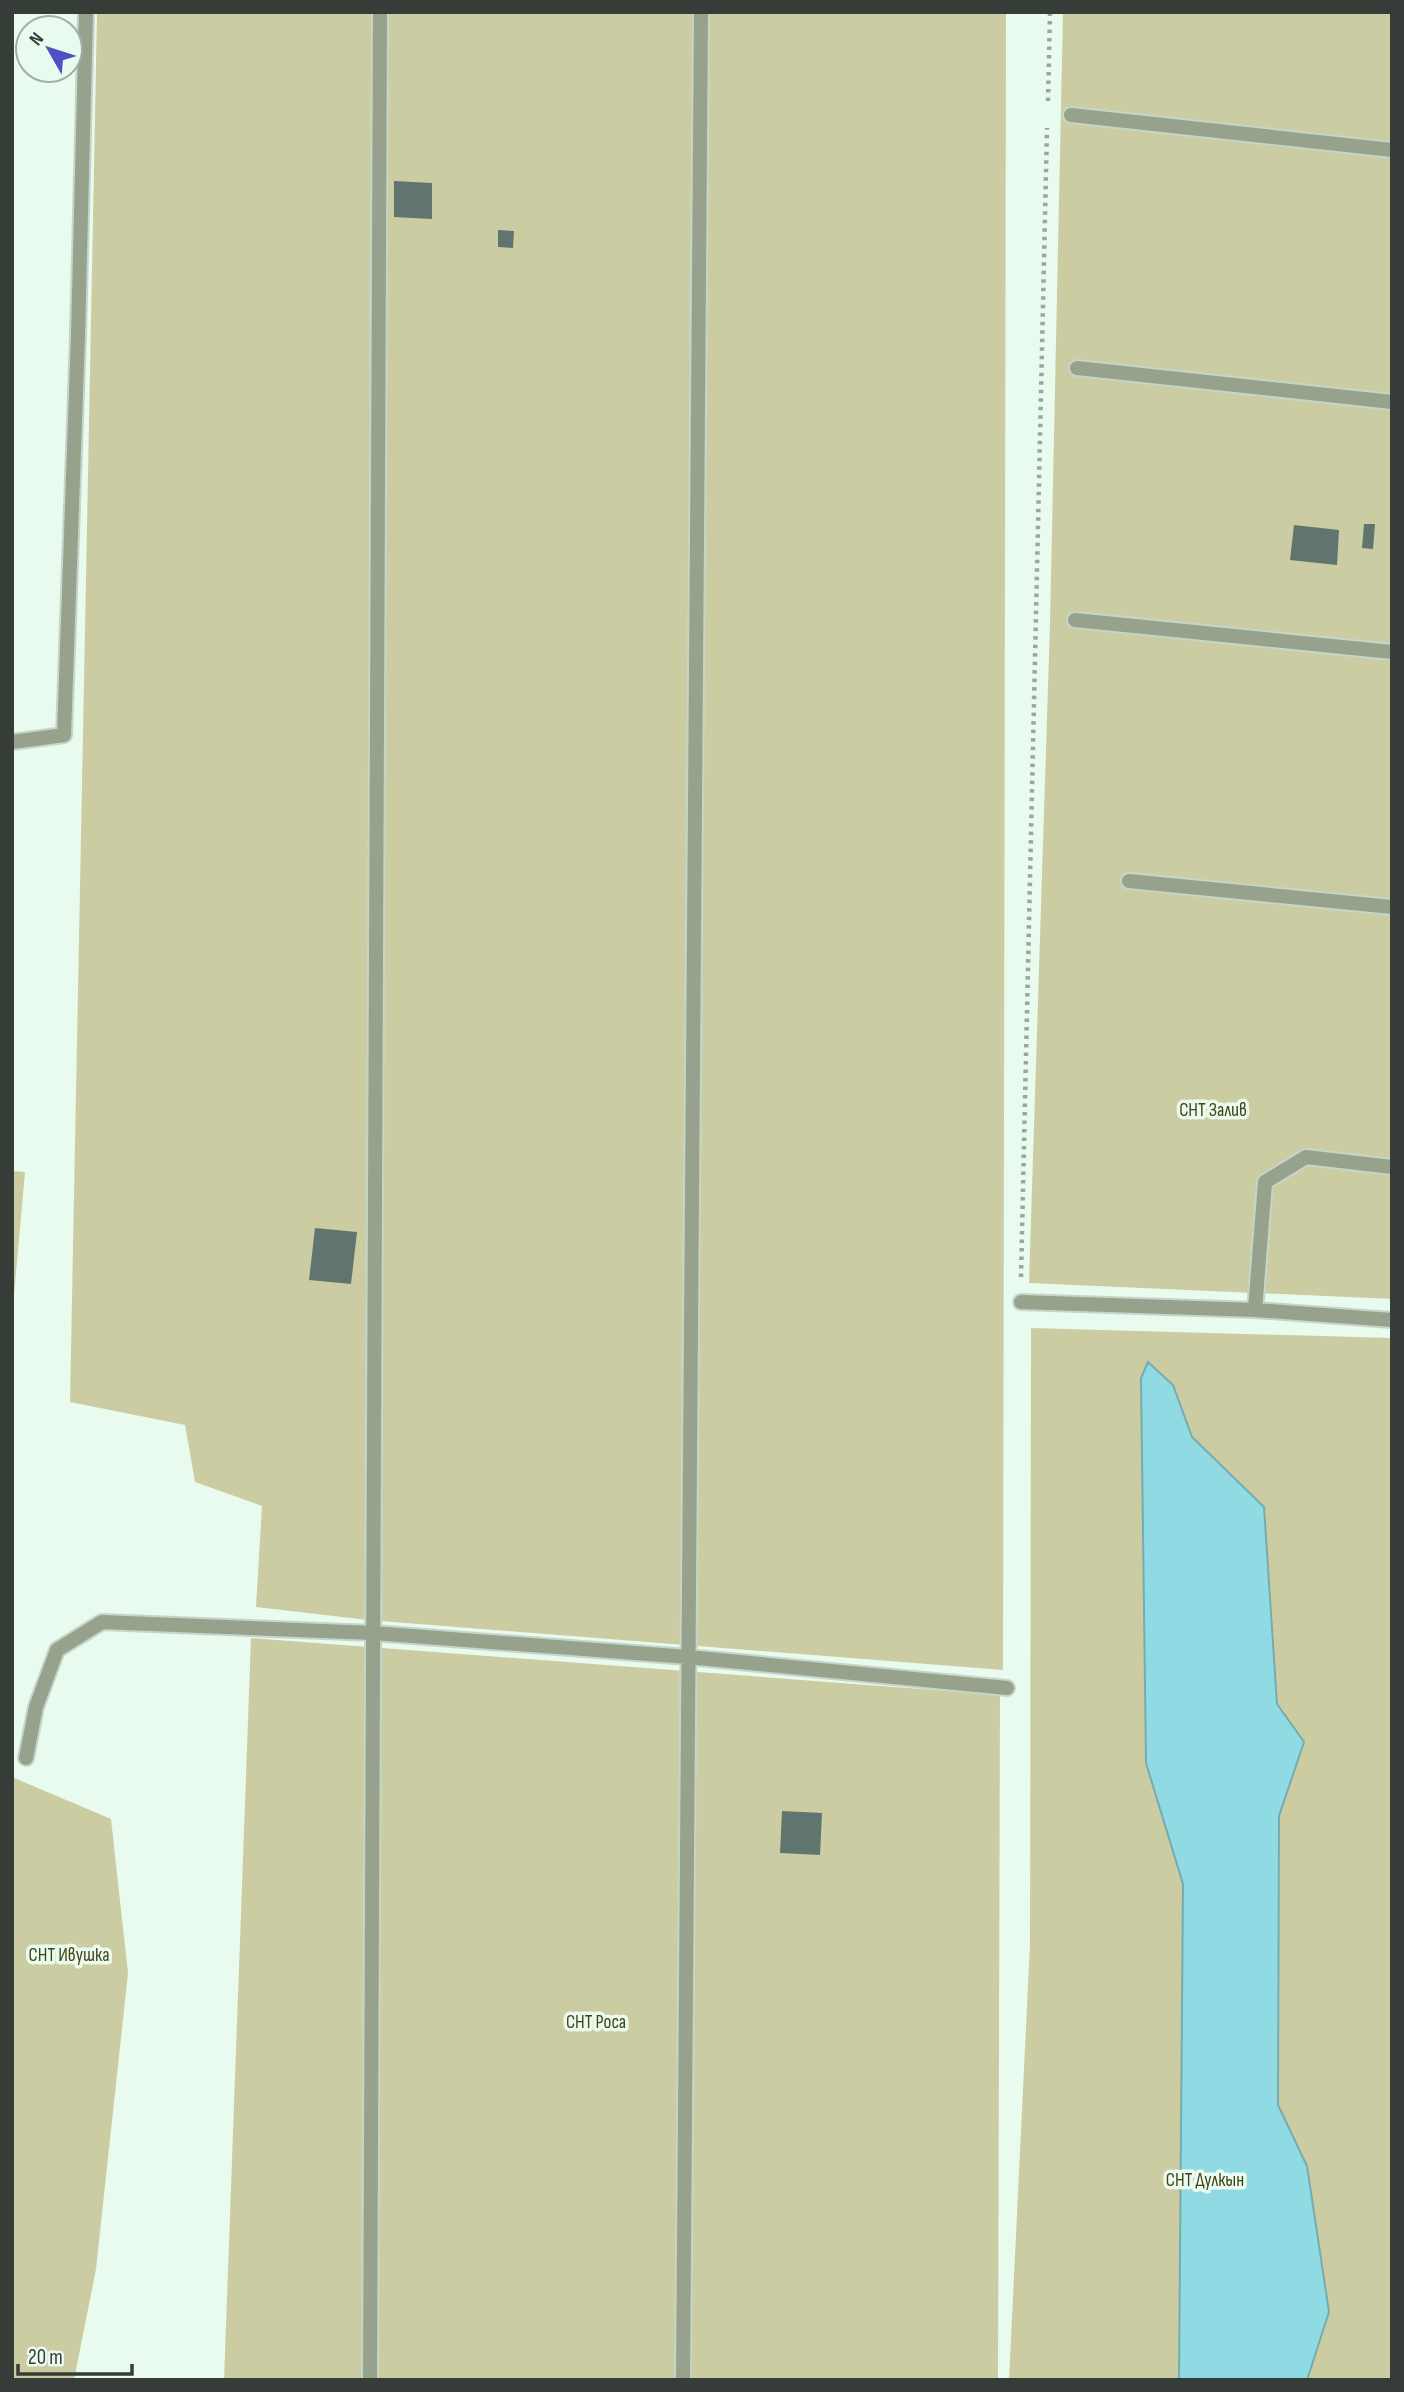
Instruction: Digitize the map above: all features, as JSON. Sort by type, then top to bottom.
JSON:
[{"type":"lane","points":[[12,743],[64,735],[86,12]]},
{"type":"lane","points":[[370,2380],[380,12]]},
{"type":"lane","points":[[683,2380],[701,12]]},
{"type":"lane","points":[[1071,115],[1392,150]]},
{"type":"lane","points":[[1077,368],[1392,402]]},
{"type":"lane","points":[[1075,620],[1392,652]]},
{"type":"lane","points":[[1129,881],[1392,907]]},
{"type":"lane","points":[[1255,1310],[1265,1182],[1306,1157],[1392,1167]]},
{"type":"lane","points":[[1021,1302],[1255,1310],[1392,1320]]},
{"type":"lane","points":[[26,1758],[36,1707],[57,1650],[102,1622],[373,1633],[688,1657],[1007,1688]]},
{"type":"path","points":[[1048,109],[1050,12]]},
{"type":"path","points":[[1021,1302],[1048,123]]},
{"type":"green space","points":[[97,12],[1006,12],[1003,1670],[368,1620],[256,1607],[262,1506],[195,1482],[185,1425],[70,1402]]},
{"type":"green space","name":"СНТ Залив","points":[[1063,12],[1392,12],[1392,1299],[1029,1283],[1050,624]]},
{"type":"green space","points":[[12,1171],[25,1172],[12,1317]]},
{"type":"green space","name":"СНТ Дулкын","points":[[1031,1328],[1392,1338],[1392,2380],[1009,2380],[1030,1944]]},
{"type":"green space","name":"СНТ Роса","points":[[251,1638],[1000,1695],[998,2380],[224,2380]]},
{"type":"green space","name":"СНТ Ивушка","points":[[12,1777],[111,1819],[128,1973],[96,2269],[74,2380],[12,2380]]},
{"type":"water","points":[[1148,1362],[1173,1385],[1192,1437],[1264,1507],[1277,1704],[1304,1742],[1279,1816],[1278,2105],[1307,2166],[1329,2312],[1307,2380],[1179,2380],[1183,1884],[1146,1763],[1141,1378]]},
{"type":"building","points":[[394,181],[432,183],[432,219],[394,217]]},
{"type":"building","points":[[498,230],[514,231],[513,248],[498,247]]},
{"type":"building","points":[[1364,524],[1375,524],[1373,549],[1362,548]]},
{"type":"building","points":[[1294,525],[1339,530],[1337,565],[1290,560]]},
{"type":"building","points":[[315,1228],[357,1232],[351,1284],[309,1280]]},
{"type":"building","points":[[782,1811],[822,1813],[820,1855],[780,1853]]}]
